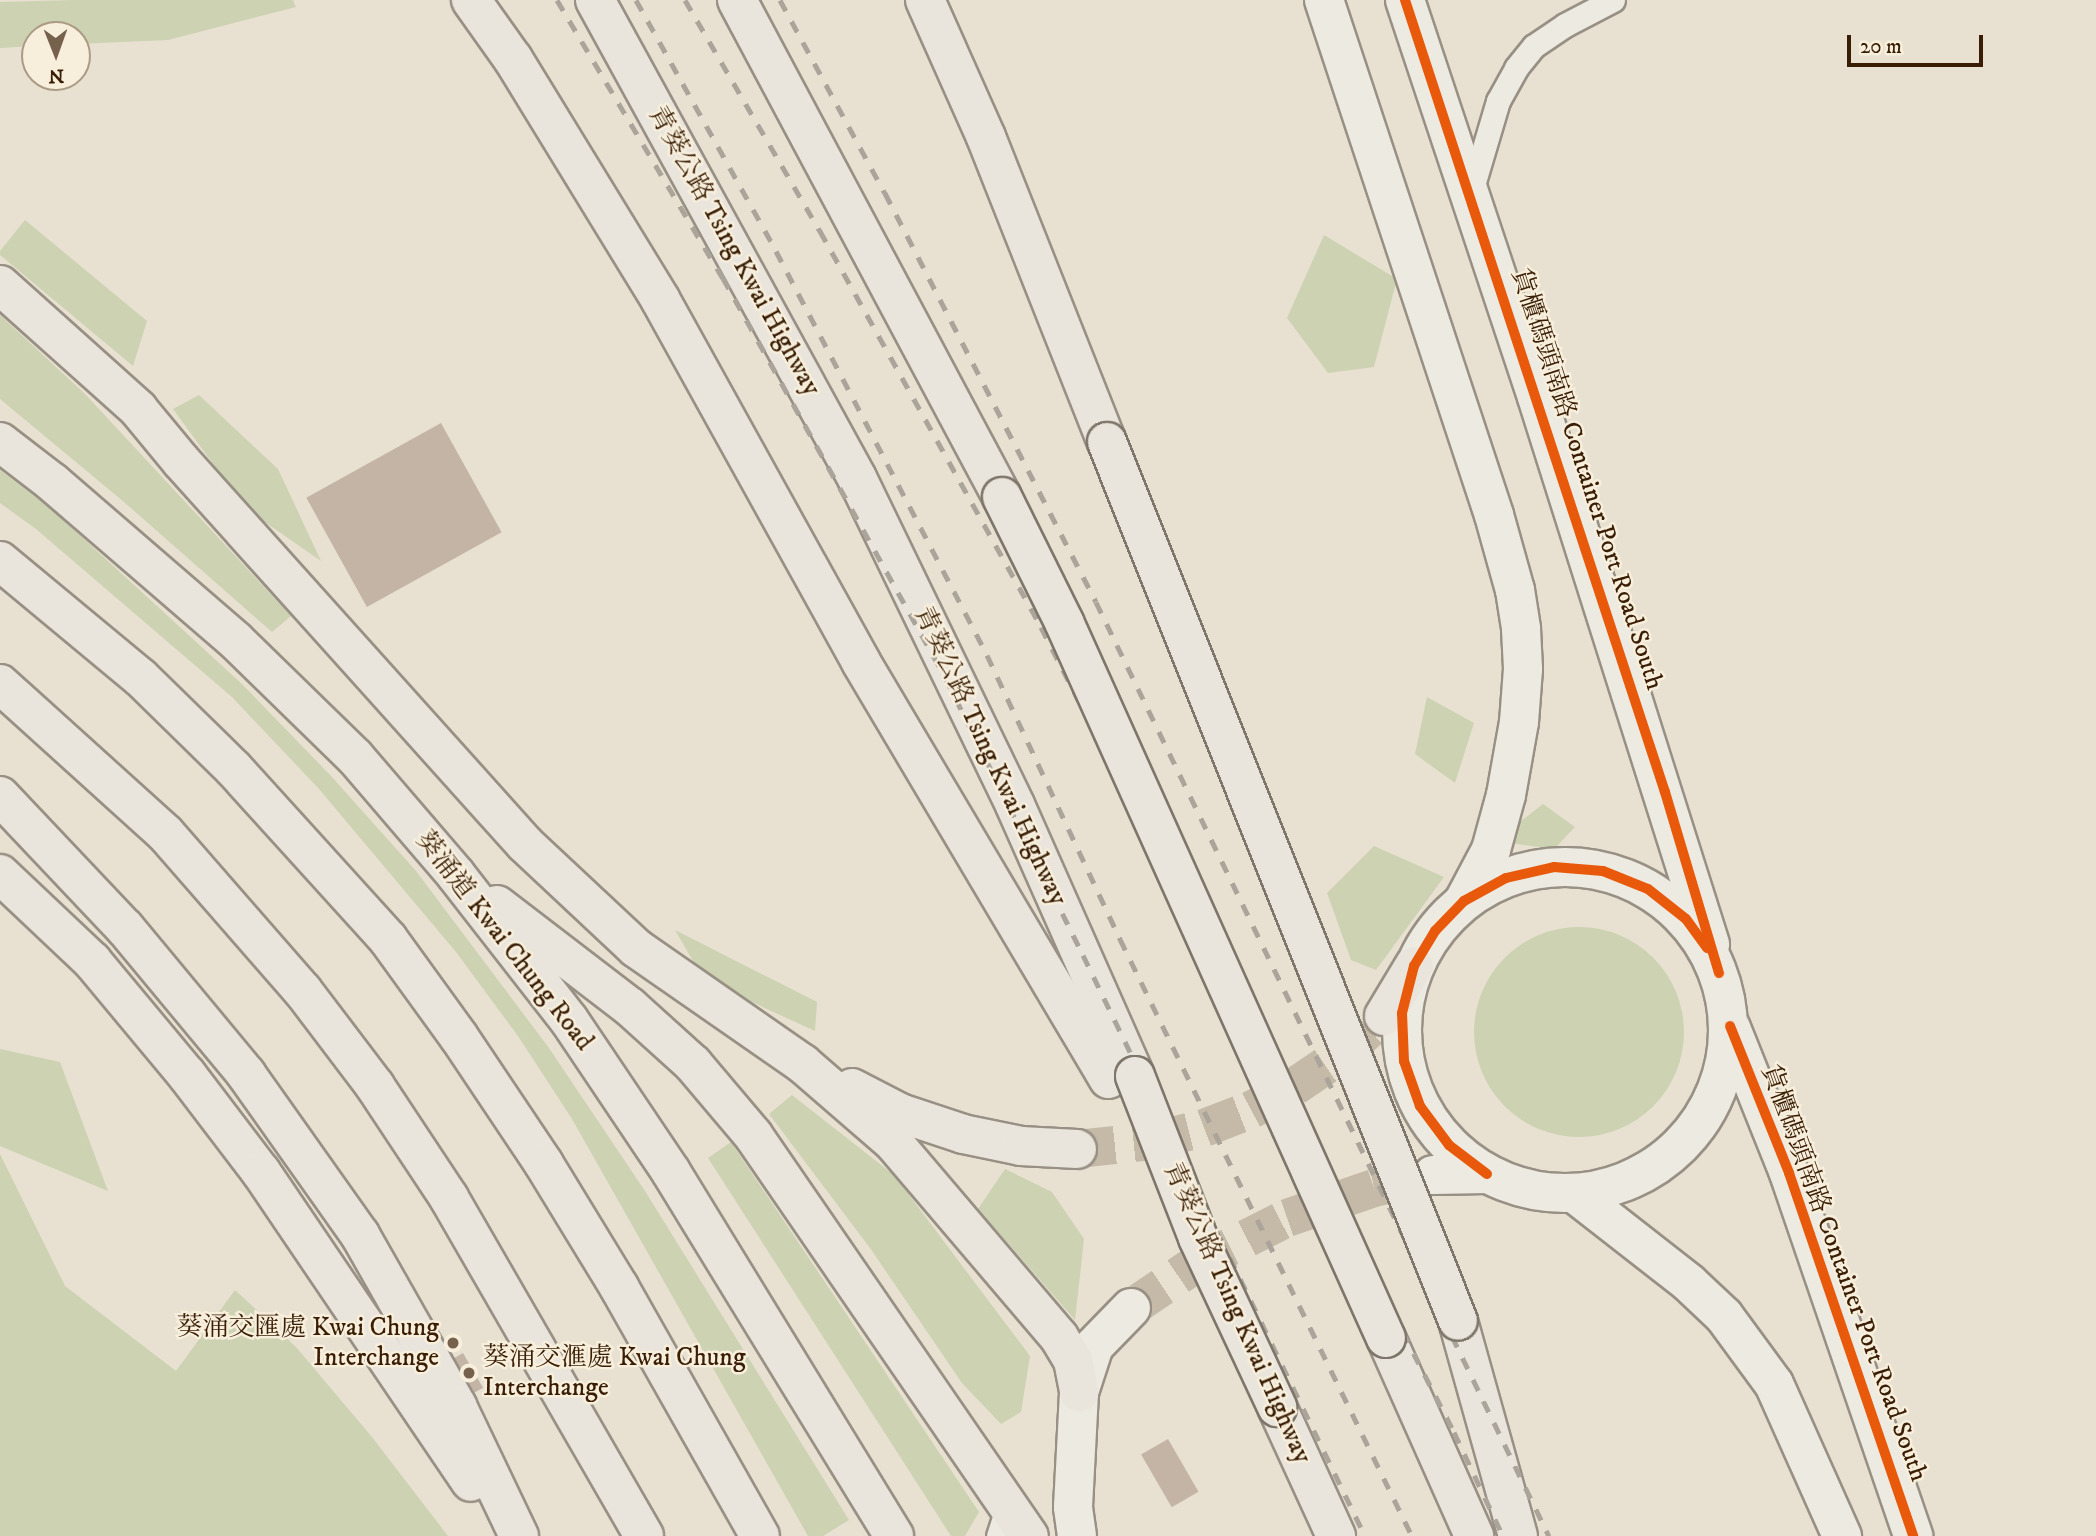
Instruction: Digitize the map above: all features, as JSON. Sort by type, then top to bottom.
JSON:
[{"type":"highway","points":[[471,0],[513,59],[660,299],[861,662],[1109,1079],[1198,1238]]},
{"type":"highway","name":"青葵公路 Tsing Kwai Highway","points":[[595,0],[746,271],[880,525],[1059,904],[1152,1116],[1198,1238],[1336,1536]]},
{"type":"highway","points":[[737,0],[854,213],[1064,622],[1474,1536]]},
{"type":"highway","points":[[925,0],[986,137],[1458,1321],[1518,1536]]},
{"type":"highway","points":[[0,285],[138,408],[181,461],[525,844],[636,948],[803,1064],[893,1142],[1059,1337],[1073,1360],[1079,1392]]},
{"type":"highway","name":"葵涌道 Kwai Chung Road","points":[[0,442],[52,482],[236,641],[355,757],[456,874],[569,1020],[671,1172],[894,1536]]},
{"type":"highway","points":[[0,561],[142,678],[233,768],[388,939],[459,1037],[544,1164],[619,1287],[760,1536]]},
{"type":"highway","points":[[0,684],[164,833],[303,991],[375,1086],[449,1198],[644,1536]]},
{"type":"highway","points":[[0,796],[125,928],[246,1074],[360,1235],[457,1406],[519,1536]]},
{"type":"highway","points":[[0,874],[92,961],[187,1075],[261,1172],[506,1536]]},
{"type":"highway","points":[[456,874],[630,1007],[693,1064],[753,1135],[878,1314],[1011,1527]]},
{"type":"highway","points":[[1384,1016],[1414,966]]},
{"type":"highway","points":[[803,1064],[900,1113],[963,1134],[1021,1146],[1077,1149]]},
{"type":"street","points":[[1324,0],[1494,515],[1515,590],[1521,629],[1523,669],[1519,722],[1506,795],[1491,850],[1464,901],[1435,931],[1414,966],[1402,1013],[1404,1061],[1420,1106],[1449,1145],[1487,1174],[1523,1188],[1574,1193],[1624,1182],[1668,1157],[1703,1119],[1724,1073],[1730,1026],[1719,973],[1705,945],[1686,919],[1648,889],[1603,871],[1554,867],[1506,878],[1464,901]]},
{"type":"street","name":"貨櫃碼頭南路 Container Port Road South","points":[[1405,0],[1665,792],[1719,973]]},
{"type":"street","name":"貨櫃碼頭南路 Container Port Road South","points":[[1730,1026],[1789,1173],[1913,1536]]},
{"type":"street","points":[[1433,1175],[1487,1174]]},
{"type":"street","points":[[1574,1193],[1689,1283],[1724,1317],[1774,1384],[1842,1536]]},
{"type":"street","points":[[1077,1536],[1073,1507],[1079,1392],[1094,1346],[1131,1308]]},
{"type":"lane","points":[[1470,195],[1498,101],[1517,68],[1534,46],[1565,25],[1613,0]]},
{"type":"green space","points":[[293,0],[296,7],[168,40],[91,43],[91,21],[21,21],[21,47],[0,48],[0,2]]},
{"type":"green space","points":[[25,220],[147,321],[133,366],[0,255],[0,251]]},
{"type":"green space","points":[[1324,235],[1397,279],[1374,367],[1328,373],[1287,318]]},
{"type":"green space","points":[[0,315],[85,394],[291,616],[272,632],[124,502],[0,399]]},
{"type":"green space","points":[[199,395],[278,469],[321,561],[246,509],[173,409]]},
{"type":"green space","points":[[0,470],[49,507],[242,684],[332,777],[416,871],[549,1048],[645,1191],[849,1520],[823,1536],[808,1536],[572,1119],[518,1036],[456,952],[319,789],[232,697],[36,529],[0,503]]},
{"type":"green space","points":[[1427,697],[1474,723],[1455,783],[1415,754]]},
{"type":"green space","points":[[1543,804],[1575,827],[1554,849],[1495,841]]},
{"type":"green space","points":[[1374,846],[1444,877],[1376,970],[1351,960],[1327,893]]},
{"type":"green space","points":[[1579,927],[1619,935],[1653,958],[1676,992],[1684,1032],[1676,1072],[1653,1106],[1619,1129],[1579,1137],[1539,1129],[1505,1106],[1482,1072],[1474,1032],[1482,992],[1505,958],[1539,935]]},
{"type":"green space","points":[[675,930],[817,1002],[815,1031],[704,980]]},
{"type":"green space","points":[[0,1049],[60,1062],[108,1191],[0,1146]]},
{"type":"green space","points":[[792,1095],[894,1175],[1030,1356],[1021,1412],[1001,1424],[962,1383],[870,1248],[769,1114]]},
{"type":"green space","points":[[731,1142],[979,1512],[965,1536],[951,1536],[708,1158]]},
{"type":"green space","points":[[0,1154],[65,1286],[176,1371],[235,1290],[296,1347],[372,1437],[448,1536],[0,1536]]},
{"type":"green space","points":[[1005,1169],[1052,1192],[1084,1239],[1075,1320],[978,1209]]},
{"type":"building","points":[[441,423],[502,532],[367,607],[306,498]]},
{"type":"building","name":"葵涌交滙處 Kwai Chung Interchange","points":[[463,1353],[483,1388],[474,1393],[454,1358]]},
{"type":"building","points":[[1168,1439],[1198,1492],[1172,1507],[1141,1454]]},
{"type":"tunnel","points":[[1077,1149],[1152,1141],[1204,1128],[1251,1110],[1294,1087],[1341,1055],[1384,1016]]},
{"type":"tunnel","points":[[1131,1308],[1196,1264],[1287,1218],[1374,1188],[1433,1175]]},
{"type":"railway","points":[[557,0],[723,278],[945,677],[1365,1536]]},
{"type":"railway","points":[[636,0],[776,251],[987,655],[1120,939],[1412,1536]]},
{"type":"railway","points":[[685,0],[820,231],[1041,627],[1454,1432],[1503,1536]]},
{"type":"railway","points":[[780,0],[885,193],[1096,602],[1549,1536]]},
{"type":"cycle path","points":[[1405,0],[1665,792],[1719,973]]},
{"type":"cycle path","points":[[1487,1174],[1449,1145],[1420,1106],[1404,1061],[1402,1013],[1414,966],[1435,931],[1464,901],[1506,878],[1554,867],[1603,871],[1648,889],[1686,919],[1707,948]]},
{"type":"cycle path","points":[[1730,1026],[1789,1173],[1913,1536]]},
{"type":"place","name":"葵涌交匯處 Kwai Chung Interchange","points":[[453,1343]]},
{"type":"place","name":"葵涌交滙處 Kwai Chung Interchange","points":[[469,1373]]}]
